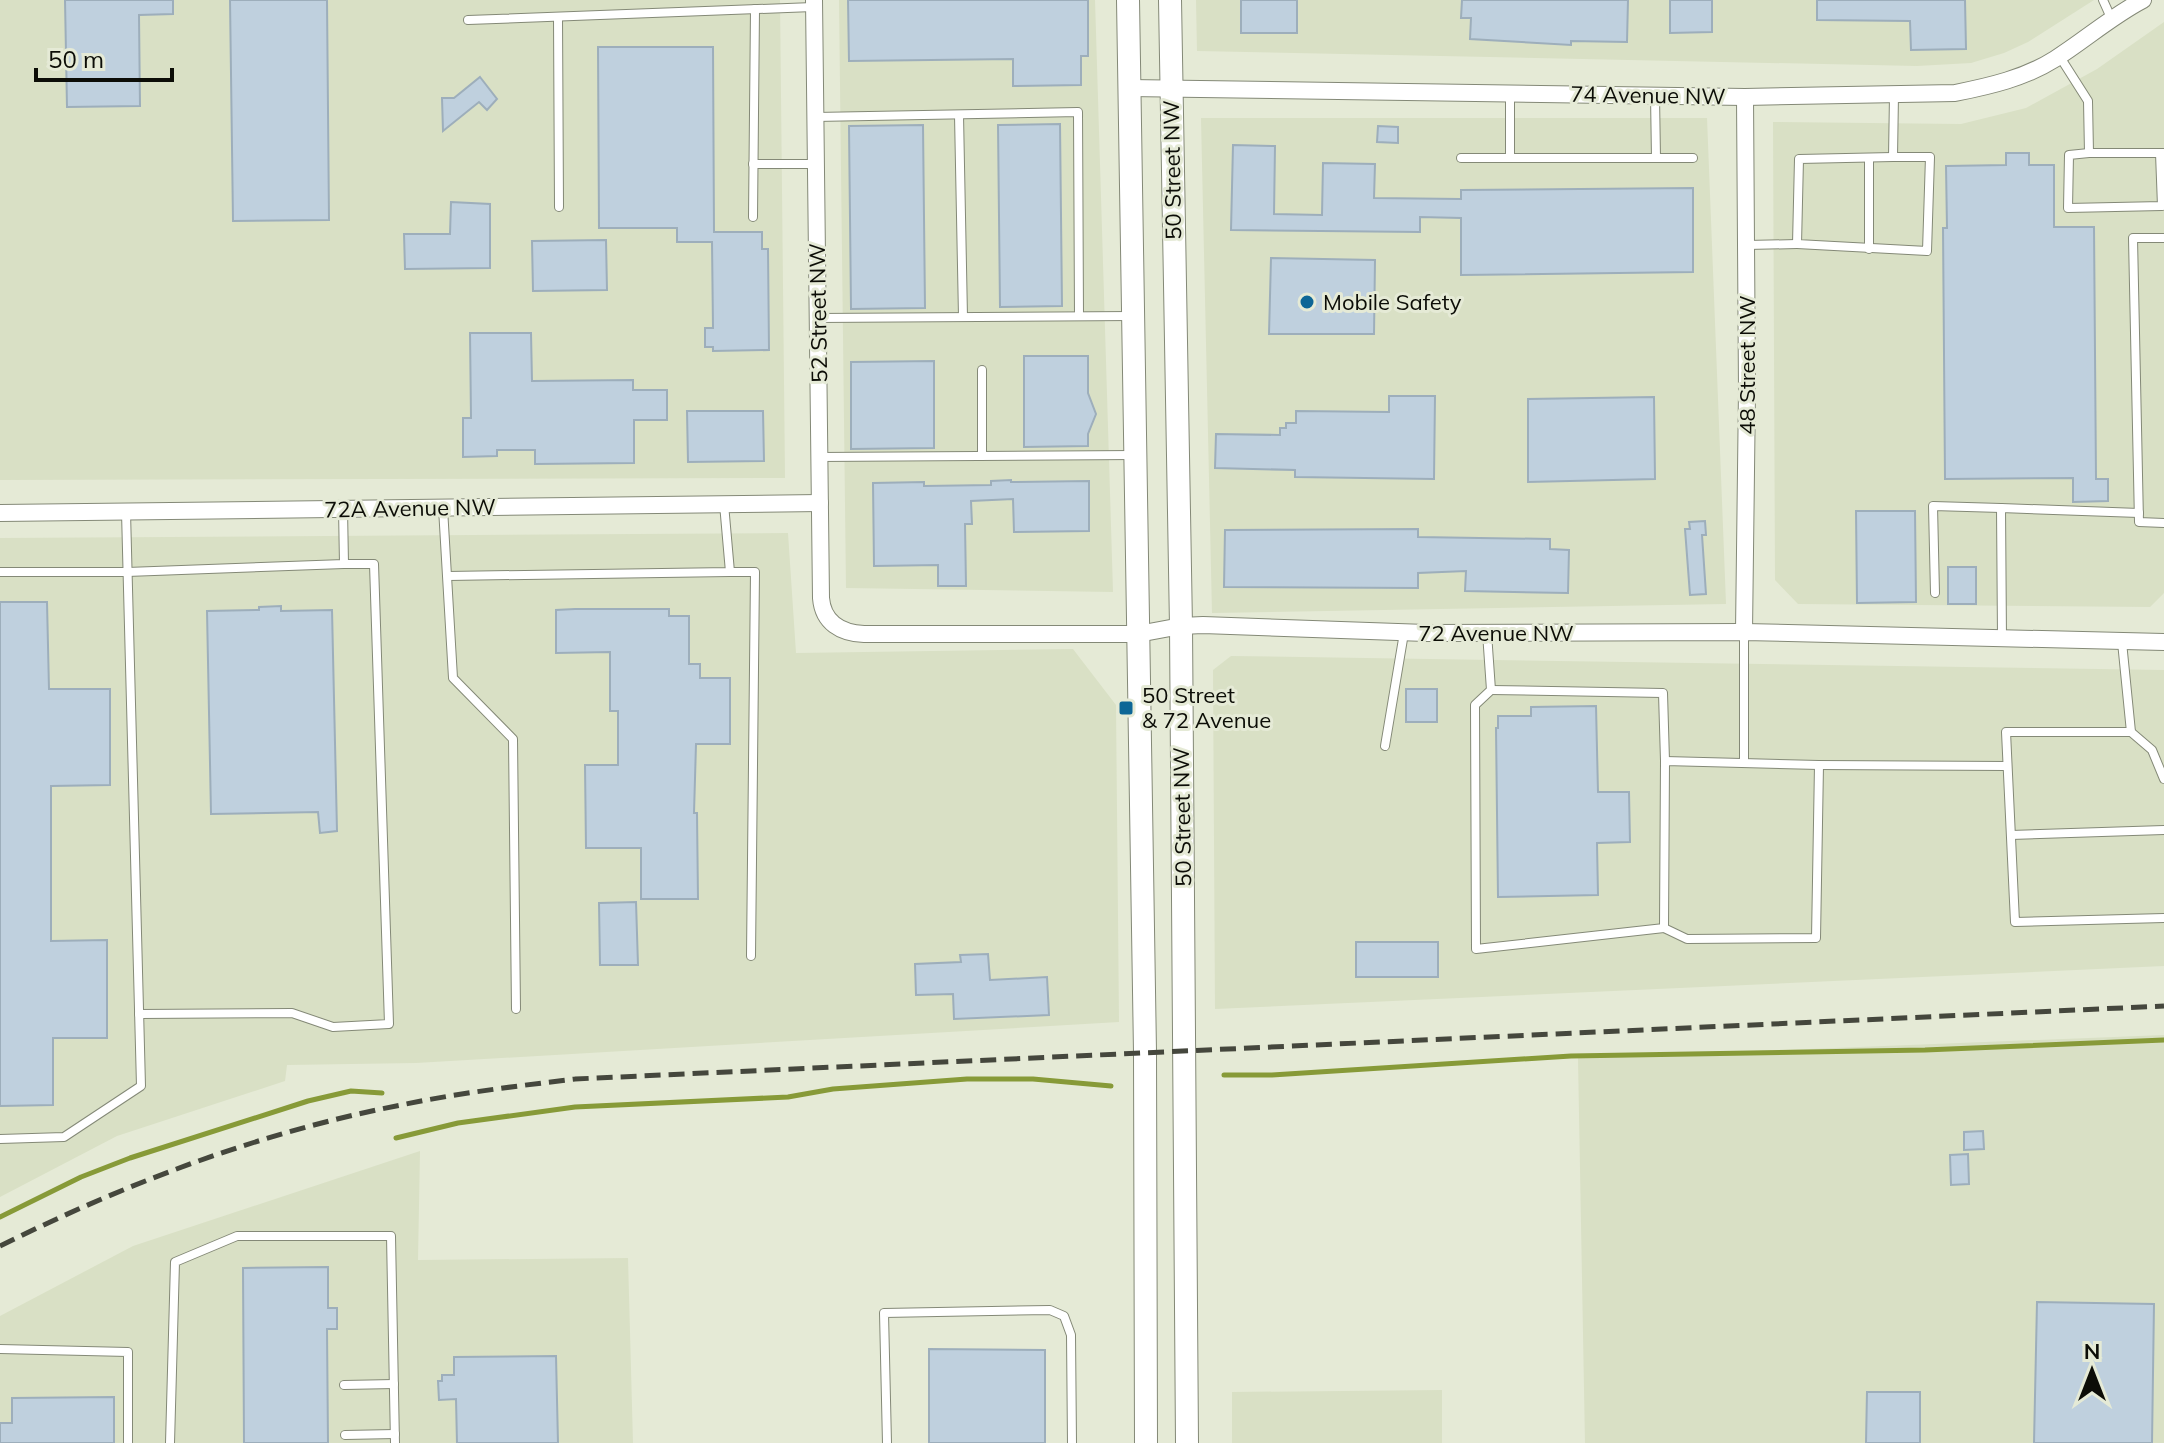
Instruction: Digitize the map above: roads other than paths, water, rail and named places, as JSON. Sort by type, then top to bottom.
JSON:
[{"type":"main road","name":"50 Street NW","points":[[1128,0],[1145,1052],[1146,1443]]},
{"type":"main road","name":"50 Street NW","points":[[1170,0],[1181,626],[1187,1443]]},
{"type":"street","name":"74 Avenue NW","points":[[1129,88],[1745,97],[1955,93],[1988,87],[2022,75],[2060,56],[2143,0]]},
{"type":"street","name":"52 Street NW","points":[[814,4],[822,606],[831,623]]},
{"type":"street","name":"48 Street NW","points":[[1744,632],[1747,390],[1745,97]]},
{"type":"street","name":"72A Avenue NW","points":[[0,513],[820,503]]},
{"type":"street","name":"72 Avenue NW","points":[[831,623],[849,633],[864,634],[1138,634],[1181,626],[1404,633],[1744,632],[2164,642]]},
{"type":"lane","points":[[2103,0],[2112,20]]},
{"type":"lane","points":[[468,20],[814,4]]},
{"type":"lane","points":[[753,217],[755,9]]},
{"type":"lane","points":[[558,17],[559,207]]},
{"type":"lane","points":[[2060,56],[2088,101],[2089,153]]},
{"type":"lane","points":[[1510,93],[1510,158]]},
{"type":"lane","points":[[1655,95],[1656,158]]},
{"type":"lane","points":[[1893,157],[1894,95]]},
{"type":"lane","points":[[815,117],[1078,112],[1079,316]]},
{"type":"lane","points":[[959,115],[963,317]]},
{"type":"lane","points":[[2089,153],[2162,153],[2162,206],[2068,208],[2069,155],[2089,153]]},
{"type":"lane","points":[[1746,245],[1797,244],[1927,251],[1930,157],[1799,159],[1797,244]]},
{"type":"lane","points":[[1461,158],[1693,158]]},
{"type":"lane","points":[[1869,158],[1869,249]]},
{"type":"lane","points":[[753,164],[817,164]]},
{"type":"lane","points":[[2164,238],[2133,238],[2139,522],[2164,523]]},
{"type":"lane","points":[[818,318],[1133,316]]},
{"type":"lane","points":[[982,370],[982,456]]},
{"type":"lane","points":[[819,457],[1135,455]]},
{"type":"lane","points":[[724,504],[730,572]]},
{"type":"lane","points":[[1935,593],[1933,506],[2139,513]]},
{"type":"lane","points":[[443,508],[453,678],[513,739],[516,1009]]},
{"type":"lane","points":[[2001,508],[2002,638]]},
{"type":"lane","points":[[342,509],[344,564]]},
{"type":"lane","points":[[0,1139],[64,1137],[141,1086],[126,512]]},
{"type":"lane","points":[[0,572],[127,572],[374,564],[389,1024],[333,1027],[292,1013],[139,1014]]},
{"type":"lane","points":[[448,576],[755,572],[751,956]]},
{"type":"lane","points":[[1744,632],[1744,763]]},
{"type":"lane","points":[[1385,746],[1404,633]]},
{"type":"lane","points":[[1487,633],[1491,690]]},
{"type":"lane","points":[[2122,641],[2131,732]]},
{"type":"lane","points":[[1664,928],[1663,693],[1491,690],[1475,705],[1476,949],[1664,928],[1687,939],[1816,938],[1819,765]]},
{"type":"lane","points":[[2164,779],[2152,750],[2131,732],[2006,732],[2015,922],[2164,918]]},
{"type":"lane","points":[[1665,761],[2007,766]]},
{"type":"lane","points":[[2011,835],[2164,830]]},
{"type":"lane","points":[[170,1443],[175,1262],[237,1236],[391,1236],[395,1438],[345,1435]]},
{"type":"lane","points":[[887,1443],[884,1313],[1050,1310],[1064,1316],[1071,1335],[1072,1443]]},
{"type":"lane","points":[[0,1349],[128,1352],[128,1443]]},
{"type":"lane","points":[[344,1385],[394,1384]]},
{"type":"waterway","points":[[1224,1075],[1272,1075],[1571,1056],[1925,1050],[2164,1040]]},
{"type":"waterway","points":[[396,1138],[458,1123],[575,1107],[788,1097],[833,1089],[967,1079],[1033,1079],[1111,1086]]},
{"type":"waterway","points":[[0,1217],[81,1177],[130,1158],[308,1101],[351,1091],[382,1093]]},
{"type":"railway","points":[[0,1246],[146,1181],[297,1130],[423,1101],[575,1079],[2164,1006]]},
{"type":"place","name":"Mobile Safety","points":[[1307,302]]},
{"type":"place","name":"50 Street & 72 Avenue","points":[[1126,708]]}]
